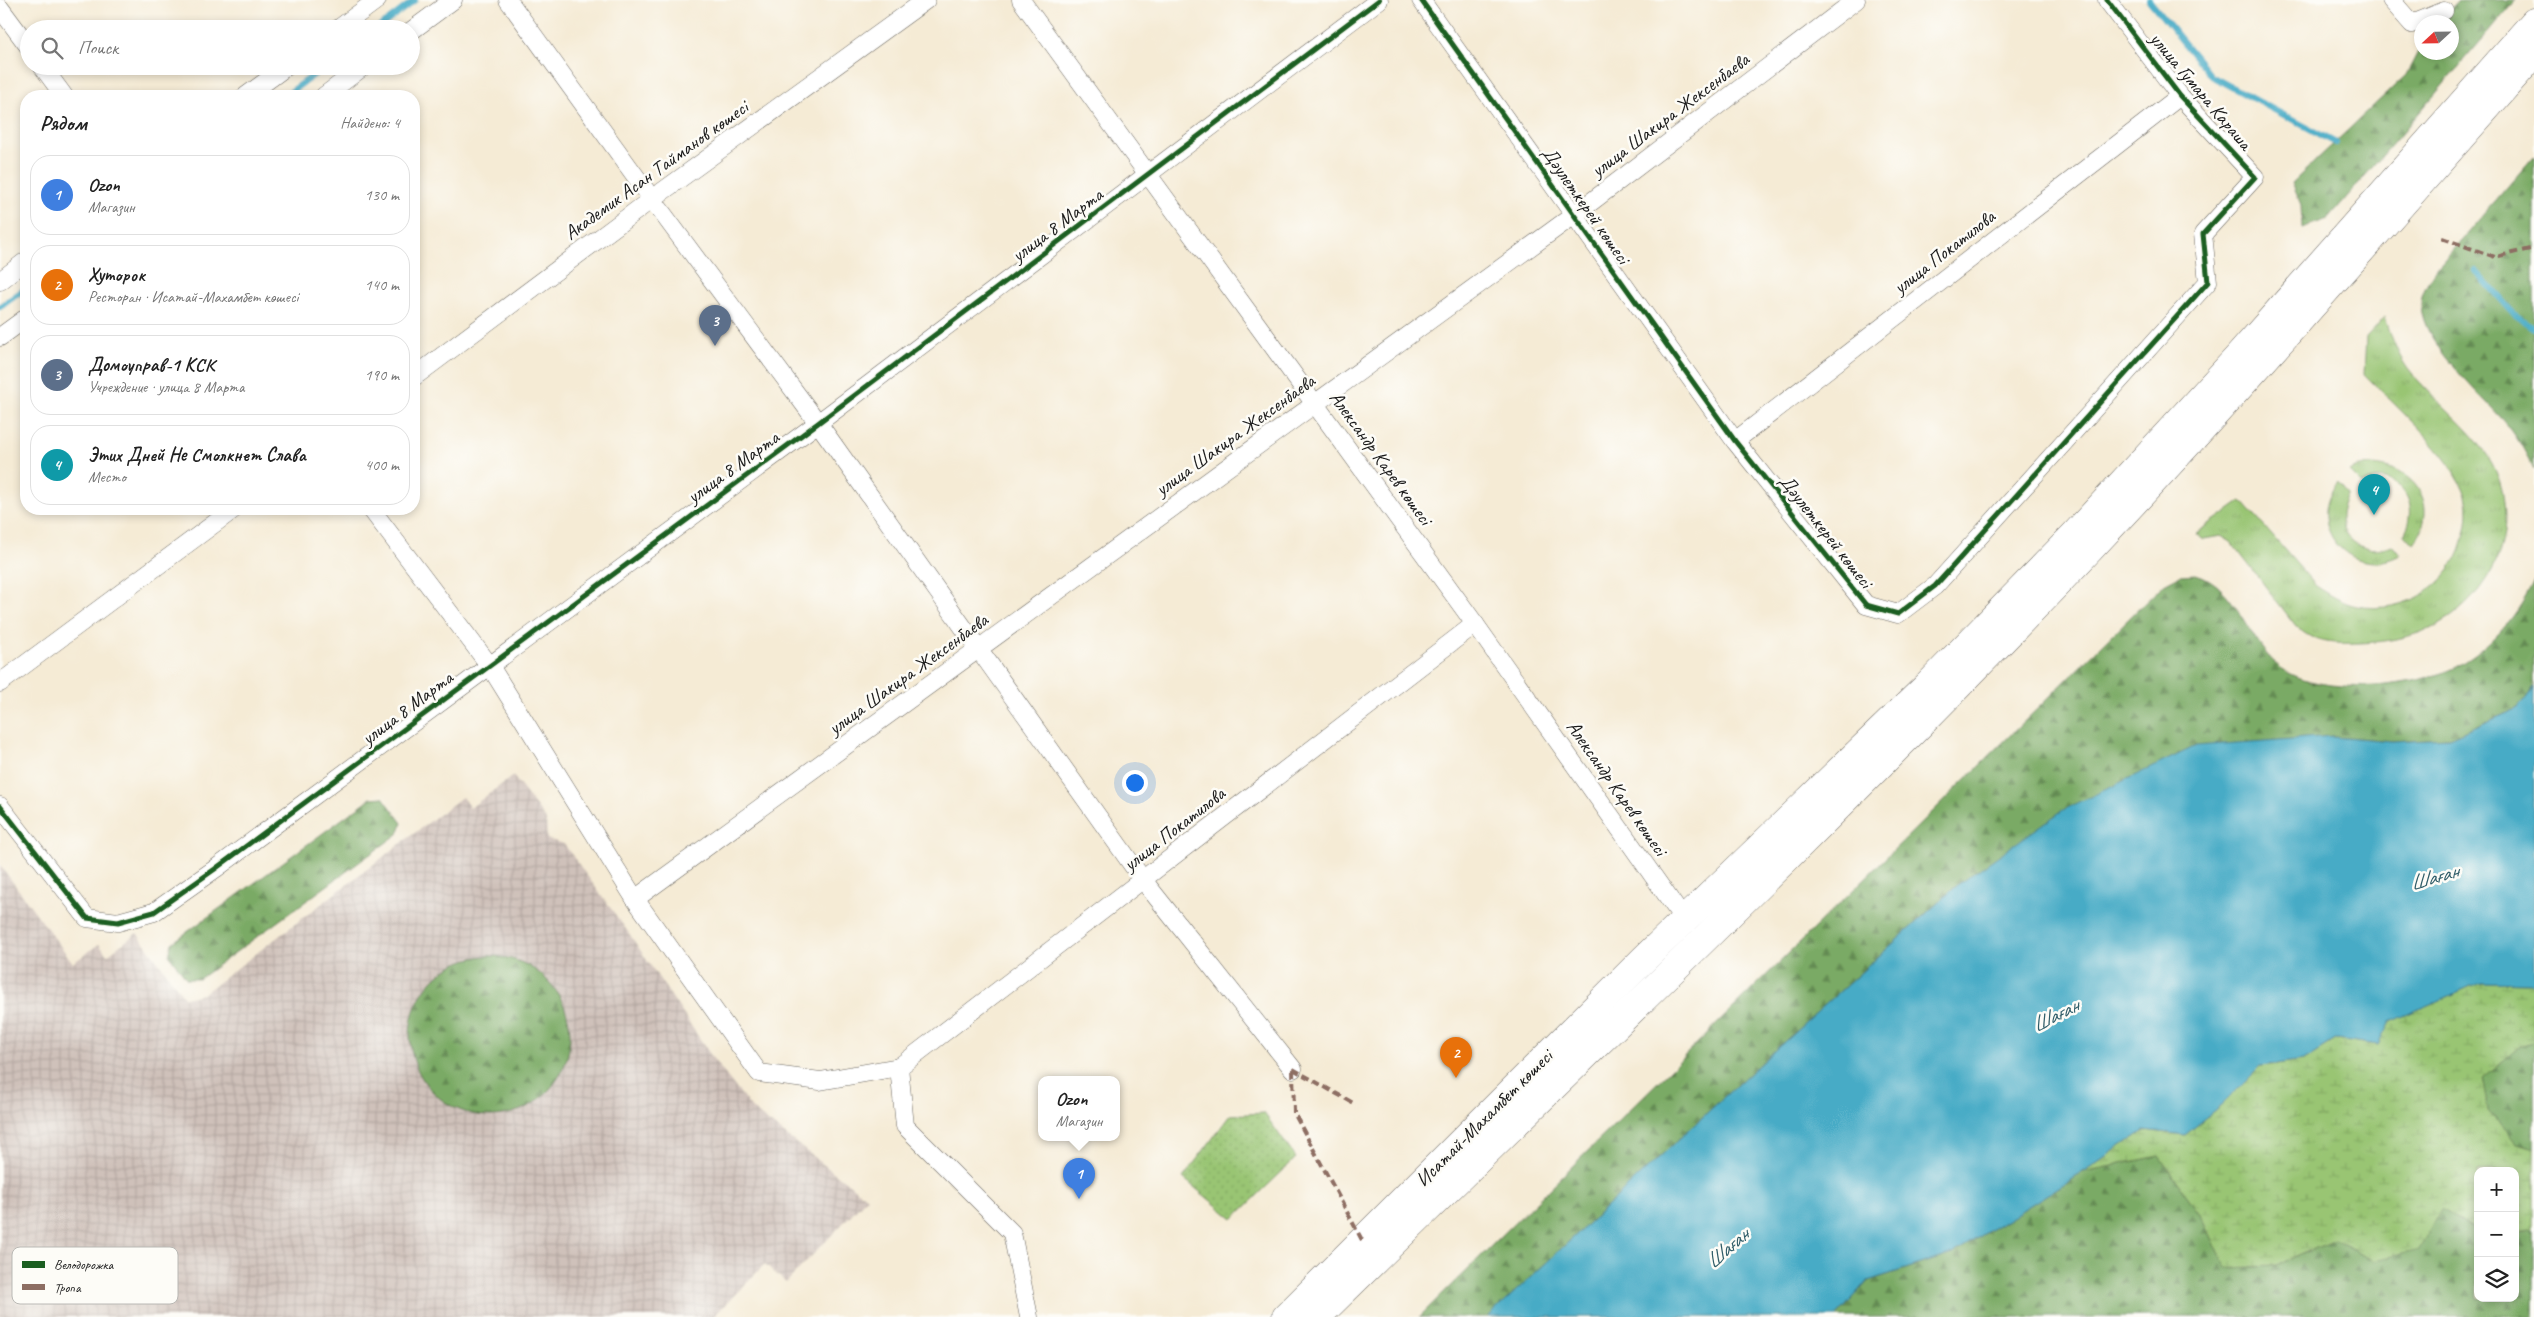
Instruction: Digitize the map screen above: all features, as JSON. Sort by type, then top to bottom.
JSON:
[{"type":"main road","points":[[1316,1317],[1694,930],[2076,533],[2237,358],[2534,22]]},
{"type":"main road","points":[[1694,930],[1940,704],[2091,548],[2253,374],[2534,54]]},
{"type":"main road","name":"Исатай-Махамбет көшесі","points":[[1286,1317],[1644,959],[1694,930]]},
{"type":"street","points":[[350,20],[377,0]]},
{"type":"street","points":[[420,24],[453,0]]},
{"type":"street","points":[[508,0],[818,423],[1143,880],[1293,1069]]},
{"type":"street","name":"Академик Асан Тайманов көшесі","points":[[420,373],[652,199],[926,0]]},
{"type":"street","name":"Александр Карев көшесі","points":[[1021,0],[1475,624],[1694,930]]},
{"type":"street","name":"улица 8 Марта","points":[[0,806],[88,918],[118,922],[154,912],[215,869],[818,423],[1379,0]]},
{"type":"street","name":"Дәулеткерей көшесі","points":[[1421,0],[1735,441],[1866,605],[1898,614],[1935,586],[2208,282],[2203,234],[2255,177]]},
{"type":"street","name":"улица Шакира Жексенбаева","points":[[635,899],[1574,215],[1856,0]]},
{"type":"street","name":"улица Гумара Караша","points":[[2107,0],[2180,96],[2255,177]]},
{"type":"street","points":[[2391,0],[2412,24],[2444,11]]},
{"type":"street","points":[[0,8],[20,36]]},
{"type":"street","points":[[49,75],[60,90]]},
{"type":"street","points":[[254,90],[275,75]]},
{"type":"street","points":[[332,90],[352,75]]},
{"type":"street","name":"улица Покатилова","points":[[1735,441],[2180,96]]},
{"type":"street","points":[[0,281],[20,266]]},
{"type":"street","points":[[0,337],[20,322]]},
{"type":"street","points":[[0,683],[226,515]]},
{"type":"street","points":[[375,515],[490,666],[635,899],[759,1073],[820,1081],[899,1067],[905,1126],[1012,1233],[1029,1317]]},
{"type":"street","name":"улица Покатилова","points":[[899,1067],[1475,624]]},
{"type":"shaded area","points":[[513,776],[546,820],[547,839],[564,844],[628,932],[714,1060],[753,1110],[867,1198],[786,1283],[765,1264],[713,1317],[0,1317],[0,865],[73,963],[99,944],[107,955],[137,933],[185,998],[203,994],[462,797],[470,808]]},
{"type":"green space","points":[[2459,0],[2516,0],[2328,219],[2302,228],[2301,205],[2292,183],[2406,75],[2414,60],[2459,60],[2459,15],[2445,15]]},
{"type":"green space","points":[[2534,156],[2534,470],[2509,427],[2457,370],[2434,341],[2422,313],[2421,301],[2424,289],[2437,268]]},
{"type":"green space","points":[[2385,317],[2397,351],[2408,369],[2420,384],[2475,439],[2487,455],[2496,472],[2502,490],[2505,511],[2504,532],[2496,562],[2479,589],[2466,604],[2436,626],[2419,633],[2380,641],[2325,642],[2310,636],[2296,626],[2231,542],[2221,536],[2204,539],[2196,533],[2242,501],[2316,586],[2351,605],[2375,608],[2392,606],[2423,594],[2437,584],[2457,557],[2463,541],[2468,513],[2466,496],[2460,481],[2437,449],[2364,374],[2366,337]]},
{"type":"green space","points":[[2370,465],[2386,467],[2400,472],[2411,480],[2419,491],[2424,503],[2425,516],[2421,530],[2413,544],[2404,534],[2409,522],[2410,510],[2408,499],[2402,490],[2384,480],[2373,480],[2361,484],[2349,472],[2357,467]]},
{"type":"green space","points":[[2338,482],[2348,495],[2342,507],[2341,518],[2343,529],[2349,538],[2367,548],[2392,545],[2400,555],[2381,561],[2364,561],[2349,555],[2337,544],[2329,530],[2326,514],[2329,498]]},
{"type":"green space","points":[[2196,574],[2210,580],[2222,590],[2260,645],[2281,668],[2299,677],[2321,683],[2346,686],[2372,686],[2423,679],[2445,672],[2463,663],[2485,647],[2504,627],[2521,605],[2534,581],[2534,687],[2519,708],[2449,738],[2392,741],[2333,736],[1961,882],[1754,1069],[1488,1317],[1419,1317],[2164,584],[2181,575]]},
{"type":"green space","points":[[383,797],[402,823],[398,834],[199,979],[187,979],[169,955],[172,943],[371,798]]},
{"type":"green space","points":[[490,956],[520,962],[541,974],[552,985],[564,1006],[570,1036],[564,1066],[552,1087],[541,1098],[520,1110],[490,1116],[460,1110],[439,1098],[428,1087],[416,1066],[410,1036],[416,1006],[428,985],[439,974],[460,962]]},
{"type":"green space","points":[[2480,982],[2534,983],[2534,1041],[2520,1046],[2483,1078],[2489,1111],[2517,1144],[2534,1149],[2534,1231],[2519,1233],[2519,1167],[2474,1167],[2474,1229],[2440,1209],[2419,1250],[2375,1260],[2334,1240],[2276,1266],[2226,1268],[2202,1217],[2159,1156],[2083,1172],[2144,1130],[2185,1135],[2222,1105],[2261,1066],[2304,1060],[2337,1039],[2378,1045],[2389,1022]]},
{"type":"green space","points":[[2534,1041],[2534,1149],[2517,1144],[2489,1111],[2483,1078],[2520,1046]]},
{"type":"green space","points":[[1264,1113],[1296,1158],[1233,1219],[1183,1178],[1230,1115]]},
{"type":"green space","points":[[2159,1156],[2202,1217],[2226,1268],[2276,1266],[2334,1240],[2375,1260],[2440,1208],[2474,1229],[2474,1302],[2519,1302],[2519,1233],[2534,1231],[2534,1317],[1836,1317],[1868,1281],[1952,1254],[2083,1172]]},
{"type":"water","name":"Шаған","points":[[2534,687],[2534,983],[2480,982],[2390,1022],[2378,1045],[2337,1039],[2304,1060],[2261,1066],[2222,1105],[2185,1135],[2144,1130],[2083,1172],[1952,1254],[1868,1281],[1836,1317],[1488,1317],[1754,1069],[1961,882],[2063,810],[2196,746],[2333,736],[2392,741],[2449,738],[2519,708]]},
{"type":"waterway","points":[[389,20],[415,0]]},
{"type":"waterway","points":[[2149,0],[2211,76],[2336,143]]},
{"type":"waterway","points":[[293,90],[314,75]]},
{"type":"waterway","points":[[2476,271],[2514,314],[2534,328]]},
{"type":"waterway","points":[[0,307],[20,292]]},
{"type":"marked path","points":[[2442,238],[2495,257],[2534,248]]},
{"type":"marked path","points":[[1293,1069],[1294,1113],[1362,1240]]},
{"type":"marked path","points":[[1293,1069],[1353,1103]]},
{"type":"cycle path","points":[[0,806],[87,918],[118,922],[154,912],[215,869],[818,423],[1379,0]]},
{"type":"cycle path","points":[[1421,0],[1735,441],[1866,605],[1898,614],[1935,586],[2208,282],[2203,234],[2255,177],[2180,96],[2107,0]]},
{"type":"place","name":"Домоуправ-1 КСК","points":[[715,346]]},
{"type":"place","name":"Этих Дней Не Смолкнет Слава","points":[[2374,515]]},
{"type":"place","name":"Хуторок","points":[[1456,1078]]},
{"type":"place","name":"Ozon","points":[[1079,1199]]}]
